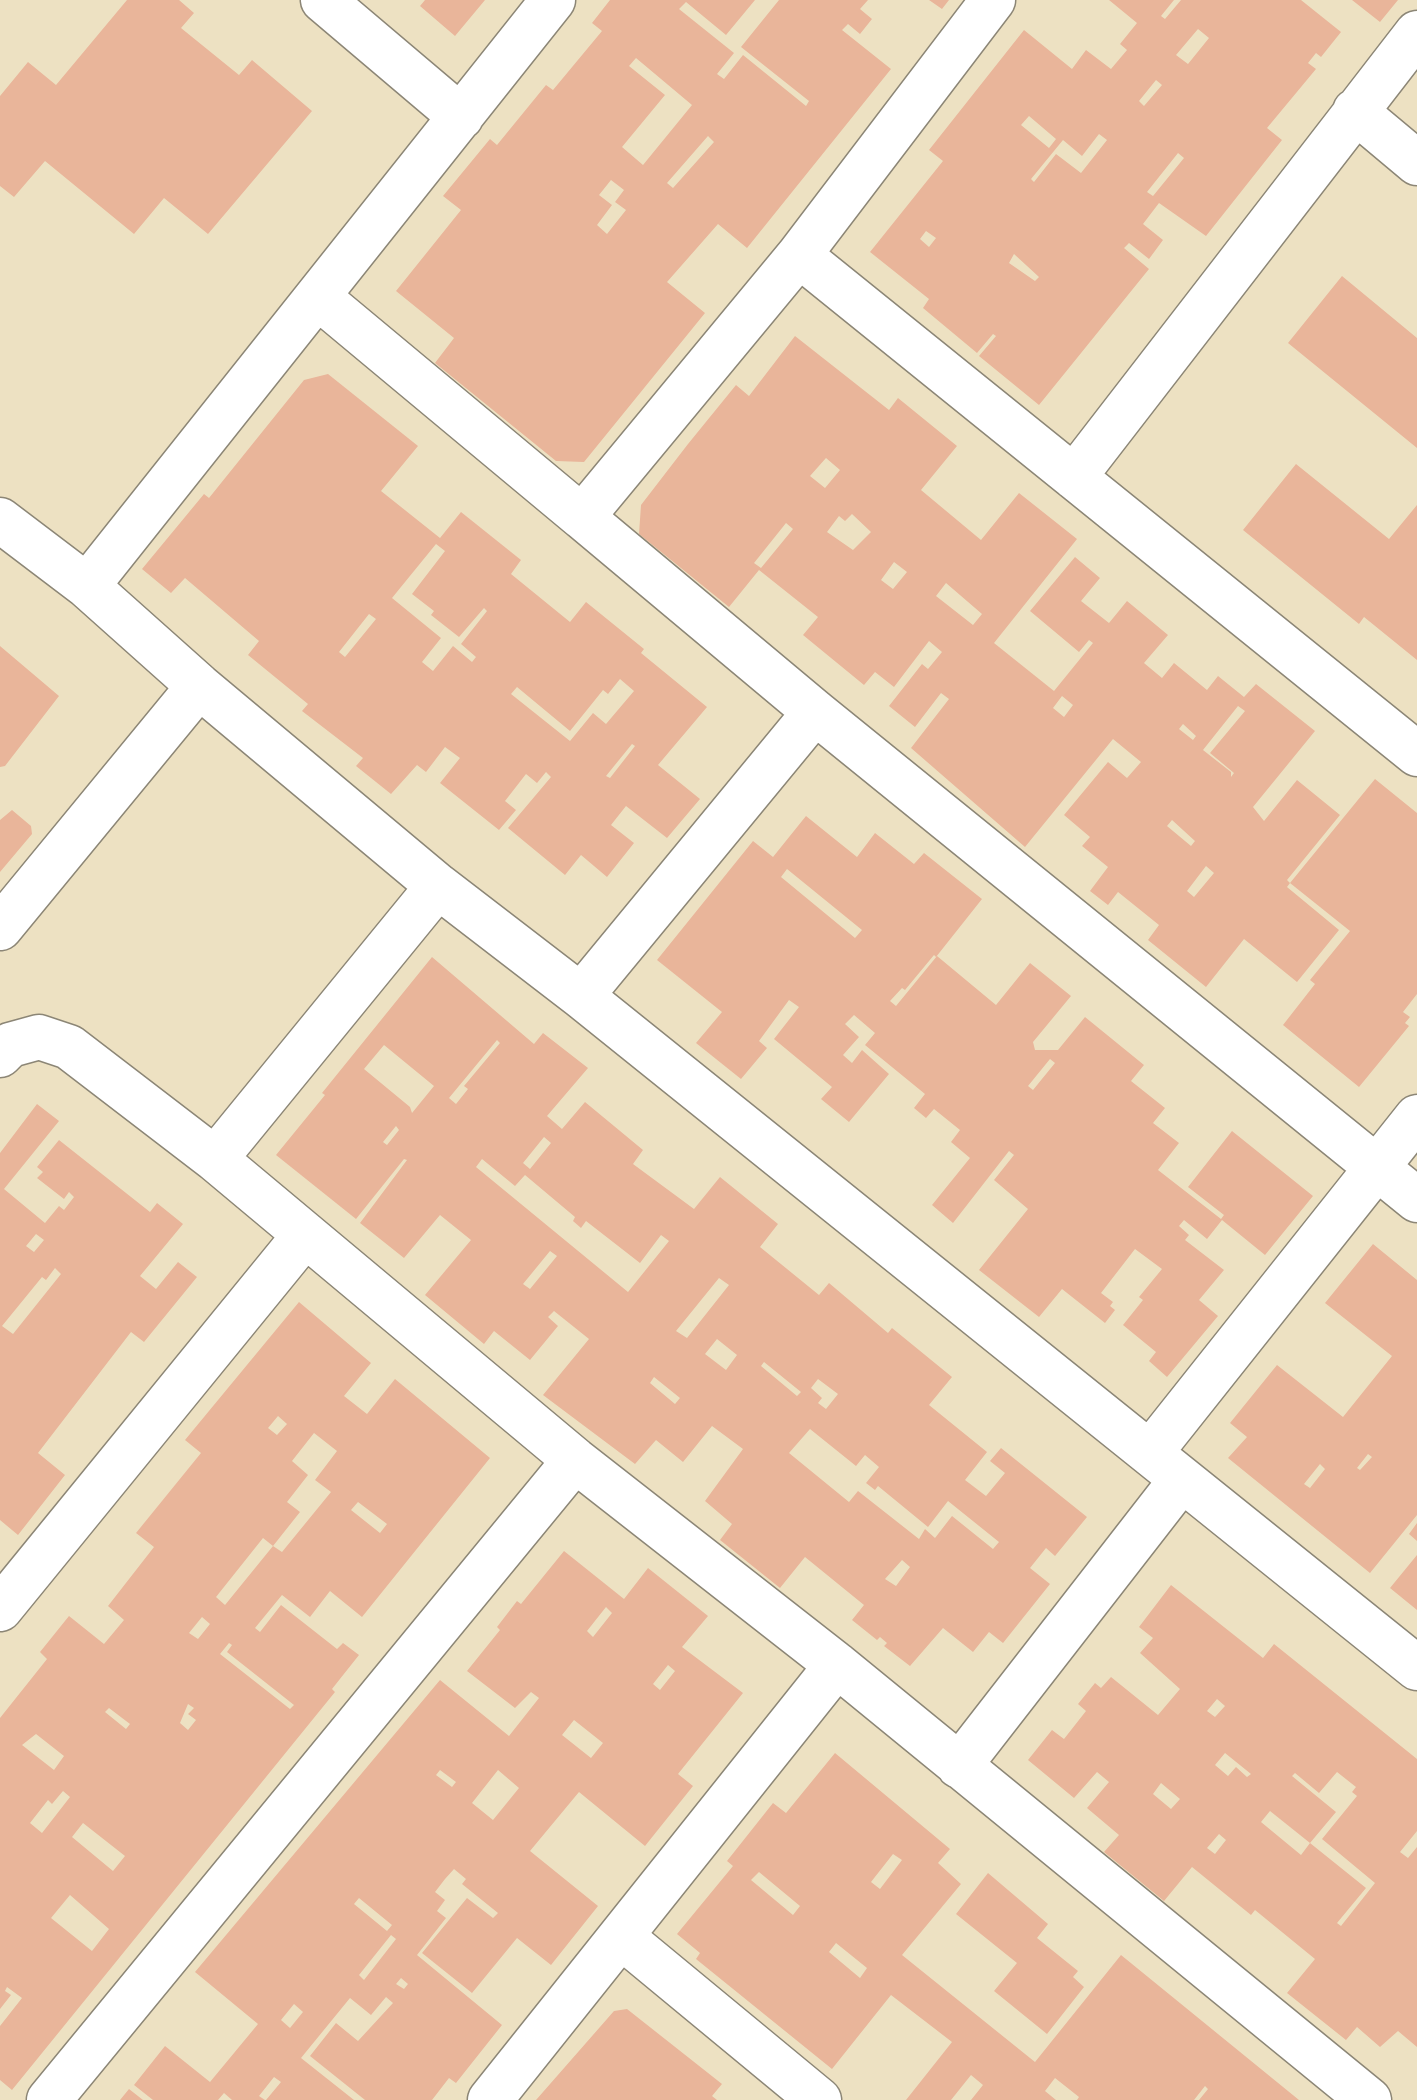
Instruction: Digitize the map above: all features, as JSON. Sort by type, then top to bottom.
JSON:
[{"type":"street","points":[[323,0],[461,117]]},
{"type":"street","points":[[87,586],[553,0]]},
{"type":"street","points":[[582,517],[799,255],[993,0]]},
{"type":"street","points":[[1074,477],[1417,33]]},
{"type":"street","points":[[1355,111],[1417,163]]},
{"type":"street","points":[[799,255],[1417,754]]},
{"type":"street","points":[[318,297],[815,712],[1417,1200]]},
{"type":"street","points":[[0,520],[87,586],[199,686],[438,886],[581,996],[1417,1668]]},
{"type":"street","points":[[0,928],[199,686]]},
{"type":"street","points":[[581,996],[815,712]]},
{"type":"street","points":[[215,1159],[438,886]]},
{"type":"street","points":[[0,1055],[10,1045],[39,1037],[69,1047],[215,1159],[575,1460],[837,1665],[1369,2100]]},
{"type":"street","points":[[959,1766],[1376,1167],[1417,1117]]},
{"type":"street","points":[[0,1609],[305,1235]]},
{"type":"street","points":[[49,2100],[575,1460]]},
{"type":"street","points":[[490,2100],[623,1938],[837,1665]]},
{"type":"street","points":[[623,1938],[819,2100]]},
{"type":"building","points":[[127,0],[179,0],[194,13],[181,28],[239,75],[252,60],[312,111],[208,234],[164,198],[134,234],[45,161],[14,197],[0,186],[0,96],[28,62],[56,85]]},
{"type":"building","points":[[425,0],[485,0],[455,36],[420,6]]},
{"type":"building","points":[[610,0],[755,0],[726,35],[686,2],[679,9],[734,53],[717,74],[724,79],[743,55],[806,106],[809,101],[741,47],[779,0],[868,0],[860,9],[872,19],[860,34],[848,24],[842,30],[891,69],[747,248],[718,224],[667,282],[705,313],[584,462],[556,461],[435,363],[454,338],[396,291],[461,210],[443,196],[490,139],[497,145],[546,85],[553,90],[602,31],[592,23]],"holes":[[[636,58],[692,105],[643,165],[622,147],[665,95],[629,66]],[[708,136],[714,142],[673,188],[667,183]],[[611,180],[624,190],[615,202],[626,210],[607,234],[597,225],[612,205],[599,195]]]},
{"type":"building","points":[[929,0],[949,0],[942,9]]},
{"type":"building","points":[[1109,0],[1174,0],[1161,16],[1165,19],[1181,0],[1301,0],[1341,32],[1321,57],[1316,53],[1308,63],[1316,69],[1267,128],[1282,140],[1206,236],[1159,203],[1143,224],[1163,240],[1149,259],[1129,243],[1124,248],[1149,269],[1039,405],[979,356],[996,336],[993,334],[977,353],[923,308],[929,299],[870,252],[943,161],[929,150],[1024,30],[1072,69],[1086,50],[1111,69],[1127,50],[1120,44],[1137,23]],"holes":[[[1198,29],[1209,38],[1188,64],[1176,55]],[[1156,80],[1162,85],[1144,106],[1139,101]],[[1029,116],[1056,139],[1049,148],[1021,125]],[[1099,134],[1107,140],[1081,173],[1056,154],[1034,182],[1031,179],[1063,140],[1082,156]],[[1178,153],[1184,158],[1153,196],[1147,192]],[[926,231],[936,238],[929,247],[920,239]],[[1014,254],[1039,277],[1035,281],[1009,263]]]},
{"type":"building","points":[[1352,0],[1398,0],[1380,22]]},
{"type":"building","points":[[1342,276],[1417,338],[1417,448],[1288,343]]},
{"type":"building","points":[[795,336],[889,410],[898,398],[957,446],[921,490],[981,540],[1019,493],[1077,539],[994,643],[1054,691],[1093,643],[1089,640],[1079,652],[1030,611],[1075,557],[1100,578],[1081,601],[1109,623],[1127,601],[1168,635],[1144,663],[1162,678],[1174,663],[1207,690],[1218,676],[1244,697],[1256,684],[1315,731],[1253,807],[1264,821],[1297,780],[1340,815],[1287,880],[1290,883],[1287,887],[1339,930],[1297,982],[1244,939],[1206,987],[1148,940],[1159,925],[1118,892],[1108,905],[1090,891],[1108,867],[1082,846],[1090,837],[1064,815],[1108,762],[1127,778],[1141,762],[1113,739],[1025,847],[911,748],[949,699],[941,693],[915,727],[889,706],[922,664],[928,669],[942,652],[929,641],[894,687],[875,672],[864,685],[803,635],[818,617],[759,570],[729,607],[639,534],[641,505],[688,444],[736,385],[749,396]],"holes":[[[826,458],[840,470],[825,488],[810,476]],[[852,514],[871,532],[853,550],[827,532],[839,516],[845,521]],[[786,523],[793,529],[761,568],[754,563]],[[894,562],[907,572],[893,589],[881,580]],[[946,583],[982,614],[973,625],[936,596]],[[1062,696],[1073,705],[1064,717],[1053,708]],[[1238,706],[1245,711],[1210,753],[1234,773],[1231,777],[1231,772],[1203,750]],[[1183,724],[1196,736],[1193,740],[1179,729]],[[1172,820],[1195,841],[1191,846],[1167,826]],[[1206,866],[1214,873],[1194,897],[1187,891]]]},
{"type":"building","points":[[328,374],[418,446],[381,491],[440,538],[461,512],[521,560],[511,574],[570,622],[586,602],[644,649],[641,653],[707,707],[658,765],[700,799],[667,838],[626,806],[611,825],[634,843],[607,877],[581,855],[565,875],[508,828],[551,777],[546,772],[537,783],[526,774],[505,801],[516,810],[499,830],[440,783],[460,758],[445,747],[426,772],[417,765],[391,794],[356,766],[363,758],[302,711],[308,704],[248,655],[259,641],[185,578],[171,593],[142,569],[204,494],[209,498],[304,380]],"holes":[[[436,544],[445,551],[412,594],[434,611],[431,615],[459,637],[484,608],[487,611],[461,644],[476,657],[472,662],[453,646],[433,671],[422,662],[441,638],[392,598]],[[369,614],[376,619],[345,657],[339,652]],[[620,679],[634,691],[606,724],[593,713],[570,741],[511,694],[517,687],[570,731],[603,690],[608,694]],[[632,744],[635,746],[610,778],[606,776]]]},
{"type":"building","points":[[1296,464],[1389,539],[1417,505],[1417,660],[1364,617],[1359,624],[1243,530]]},
{"type":"building","points":[[0,646],[59,696],[5,766],[0,767]]},
{"type":"building","points":[[1375,779],[1417,813],[1417,994],[1403,1012],[1410,1017],[1405,1023],[1409,1026],[1359,1087],[1283,1025],[1315,984],[1310,980],[1350,931],[1290,883]]},
{"type":"building","points":[[12,810],[31,826],[32,834],[0,872],[0,820]]},
{"type":"building","points":[[806,816],[857,857],[875,833],[914,864],[924,853],[982,899],[936,957],[934,955],[905,990],[902,988],[890,1001],[896,1006],[937,956],[996,1005],[1030,963],[1071,996],[1033,1042],[1035,1050],[1058,1050],[1085,1017],[1144,1065],[1131,1081],[1165,1108],[1153,1123],[1179,1143],[1158,1170],[1221,1219],[1224,1215],[1188,1187],[1232,1131],[1313,1196],[1265,1255],[1222,1220],[1207,1239],[1184,1220],[1179,1226],[1189,1235],[1185,1240],[1224,1270],[1199,1300],[1218,1316],[1167,1377],[1149,1361],[1156,1352],[1123,1325],[1143,1300],[1139,1297],[1162,1269],[1135,1249],[1101,1293],[1113,1302],[1110,1306],[1115,1310],[1105,1323],[1062,1289],[1039,1317],[979,1270],[1028,1209],[994,1180],[1014,1155],[1009,1151],[953,1223],[932,1205],[970,1158],[951,1142],[960,1130],[934,1109],[926,1118],[914,1108],[925,1094],[865,1045],[875,1033],[854,1015],[845,1024],[859,1037],[843,1055],[852,1063],[862,1050],[889,1074],[849,1122],[821,1099],[832,1087],[774,1039],[799,1007],[789,1000],[759,1041],[767,1048],[741,1079],[696,1043],[722,1012],[657,960],[753,841],[773,857]],"holes":[[[787,869],[862,930],[855,938],[781,877]],[[1050,1059],[1055,1063],[1033,1090],[1028,1086]]]},
{"type":"building","points":[[432,957],[534,1044],[543,1033],[588,1068],[547,1116],[562,1129],[585,1102],[643,1150],[633,1164],[694,1209],[720,1177],[778,1224],[760,1247],[819,1295],[829,1283],[888,1333],[892,1328],[952,1377],[929,1405],[987,1452],[965,1480],[986,1496],[1005,1473],[990,1461],[1001,1448],[1087,1517],[1055,1556],[1046,1548],[1030,1568],[1050,1584],[1003,1643],[989,1632],[973,1652],[943,1628],[910,1666],[884,1646],[887,1643],[880,1637],[877,1640],[852,1620],[864,1605],[805,1557],[780,1588],[720,1540],[732,1524],[705,1501],[743,1449],[712,1426],[683,1462],[656,1440],[635,1464],[543,1395],[589,1339],[554,1311],[548,1317],[558,1326],[530,1360],[494,1331],[484,1344],[425,1295],[471,1240],[440,1215],[404,1258],[360,1223],[407,1160],[404,1159],[356,1219],[276,1155],[325,1095],[322,1093]],"holes":[[[497,1040],[500,1043],[464,1086],[468,1089],[456,1104],[449,1098]],[[384,1045],[434,1086],[412,1113],[410,1107],[364,1069]],[[396,1126],[399,1130],[387,1145],[383,1142]],[[544,1137],[551,1143],[530,1169],[523,1163]],[[482,1159],[515,1186],[525,1175],[575,1217],[573,1221],[581,1228],[586,1221],[640,1263],[661,1235],[669,1241],[628,1292],[476,1167]],[[550,1251],[557,1256],[530,1289],[523,1284]],[[719,1278],[729,1285],[687,1338],[676,1331]],[[717,1339],[737,1355],[726,1370],[705,1354]],[[764,1362],[801,1392],[797,1396],[761,1366]],[[654,1377],[680,1398],[675,1404],[650,1383]],[[818,1379],[838,1394],[826,1409],[818,1403],[822,1398],[811,1388]],[[810,1429],[856,1466],[865,1455],[879,1467],[866,1483],[875,1490],[878,1486],[928,1527],[948,1501],[999,1542],[993,1549],[952,1516],[935,1538],[925,1529],[919,1539],[858,1491],[849,1502],[789,1453]],[[902,1560],[910,1567],[896,1586],[885,1579]]]},
{"type":"building","points":[[37,1104],[59,1121],[4,1189],[45,1223],[59,1206],[64,1210],[74,1197],[69,1192],[64,1199],[37,1178],[43,1172],[37,1167],[59,1140],[150,1212],[157,1203],[183,1224],[140,1276],[156,1289],[178,1262],[197,1277],[144,1342],[131,1332],[38,1453],[65,1475],[18,1535],[0,1520],[0,1153]],"holes":[[[36,1234],[44,1240],[34,1252],[26,1246]],[[55,1268],[61,1274],[13,1334],[2,1326],[42,1277],[46,1280]]]},
{"type":"building","points":[[1373,1244],[1417,1280],[1417,1515],[1370,1573],[1228,1458],[1247,1437],[1230,1423],[1277,1365],[1343,1417],[1392,1356],[1325,1303]],"holes":[[[1368,1454],[1372,1457],[1360,1470],[1357,1468]],[[1320,1464],[1325,1469],[1310,1488],[1304,1484]]]},
{"type":"building","points":[[299,1302],[371,1363],[344,1396],[367,1414],[395,1379],[490,1458],[362,1617],[330,1591],[310,1617],[282,1595],[255,1628],[260,1632],[281,1605],[337,1649],[343,1643],[359,1655],[332,1689],[335,1692],[12,2090],[0,2080],[0,2026],[22,1998],[7,1987],[5,1991],[11,1995],[0,2009],[0,1718],[47,1659],[40,1652],[69,1616],[104,1644],[124,1620],[108,1606],[154,1547],[136,1533],[201,1453],[185,1440]],"holes":[[[278,1416],[287,1424],[277,1435],[268,1428]],[[314,1433],[337,1451],[315,1480],[331,1492],[282,1552],[273,1546],[300,1512],[287,1502],[308,1475],[292,1461]],[[358,1502],[387,1524],[380,1533],[351,1510]],[[263,1538],[273,1546],[225,1605],[216,1597]],[[202,1617],[210,1624],[198,1639],[189,1633]],[[229,1643],[232,1645],[227,1652],[294,1705],[290,1709],[220,1654]],[[188,1704],[194,1708],[188,1714],[196,1720],[188,1730],[180,1723]],[[109,1708],[130,1724],[126,1729],[105,1712]],[[36,1734],[64,1756],[54,1770],[22,1745]],[[63,1791],[70,1797],[42,1833],[30,1823],[48,1800],[52,1804]],[[83,1823],[125,1856],[113,1871],[72,1837]],[[70,1895],[109,1929],[92,1951],[51,1918]]]},
{"type":"building","points":[[1417,1523],[1417,1541],[1409,1534]]},
{"type":"building","points":[[564,1551],[624,1599],[648,1568],[708,1616],[682,1647],[743,1693],[678,1774],[693,1786],[645,1846],[579,1792],[530,1851],[598,1906],[551,1965],[517,1938],[472,1993],[422,1953],[467,1898],[493,1918],[498,1913],[462,1884],[466,1879],[454,1869],[445,1879],[435,1892],[445,1900],[437,1911],[446,1918],[417,1955],[502,2025],[456,2083],[449,2078],[432,2100],[365,2100],[310,2056],[336,2023],[358,2041],[393,2003],[386,1997],[371,2015],[350,1998],[301,2058],[354,2100],[266,2100],[281,2082],[274,2077],[259,2096],[265,2100],[232,2100],[224,2093],[218,2100],[153,2100],[134,2085],[165,2046],[210,2082],[258,2024],[195,1972],[440,1680],[509,1736],[539,1698],[531,1692],[515,1708],[467,1671],[500,1630],[497,1627],[517,1601],[521,1604]],"holes":[[[606,1607],[612,1613],[593,1637],[587,1631]],[[668,1665],[675,1671],[660,1690],[653,1684]],[[574,1720],[603,1743],[591,1758],[562,1735]],[[440,1770],[456,1782],[452,1787],[436,1775]],[[498,1770],[519,1788],[493,1820],[472,1803]],[[359,1898],[392,1925],[387,1931],[354,1904]],[[391,1935],[396,1939],[364,1980],[359,1975]],[[401,1978],[408,1984],[404,1989],[396,1984]],[[294,2004],[303,2012],[290,2028],[281,2020]]]},
{"type":"building","points":[[1417,1555],[1417,1610],[1390,1588]]},
{"type":"building","points":[[1171,1585],[1263,1658],[1274,1644],[1417,1759],[1417,1831],[1400,1852],[1408,1858],[1417,1847],[1417,2047],[1398,2031],[1380,2047],[1357,2027],[1346,2040],[1287,1993],[1315,1959],[1255,1910],[1251,1915],[1192,1867],[1164,1901],[1104,1852],[1119,1835],[1087,1808],[1109,1782],[1097,1772],[1074,1798],[1028,1760],[1052,1730],[1064,1739],[1086,1711],[1078,1704],[1095,1683],[1101,1688],[1111,1677],[1158,1715],[1180,1689],[1140,1653],[1153,1638],[1139,1627]],"holes":[[[1217,1699],[1225,1706],[1215,1717],[1207,1711]],[[1225,1753],[1251,1774],[1247,1777],[1236,1767],[1228,1776],[1215,1765]],[[1337,1772],[1356,1787],[1352,1792],[1357,1796],[1322,1839],[1375,1883],[1341,1926],[1337,1923],[1366,1888],[1310,1843],[1336,1812],[1292,1776],[1295,1773],[1319,1793]],[[1161,1783],[1180,1799],[1171,1809],[1153,1794]],[[1270,1811],[1310,1843],[1301,1855],[1261,1822]],[[1219,1834],[1226,1840],[1215,1854],[1207,1848]]]},
{"type":"building","points":[[835,1753],[950,1849],[938,1863],[961,1884],[902,1955],[1035,2062],[1121,1955],[1299,2100],[1199,2100],[1208,2089],[1205,2086],[1194,2100],[1077,2100],[1079,2097],[1055,2078],[1045,2091],[1056,2100],[971,2100],[983,2085],[971,2075],[951,2100],[906,2100],[952,2042],[891,1995],[832,2069],[696,1959],[700,1953],[677,1934],[733,1866],[727,1861],[773,1803],[786,1813]],"holes":[[[893,1854],[902,1860],[880,1889],[871,1882]],[[759,1872],[800,1906],[793,1915],[751,1880]],[[836,1943],[867,1968],[860,1978],[829,1952]]]},
{"type":"building","points":[[988,1873],[1048,1924],[1037,1938],[1078,1971],[1073,1977],[1084,1987],[1047,2034],[994,1991],[1017,1963],[956,1914]]},
{"type":"building","points":[[627,2009],[722,2084],[712,2096],[717,2100],[536,2100],[614,2011]]},
{"type":"building","points":[[129,2089],[143,2100],[120,2100]]}]
